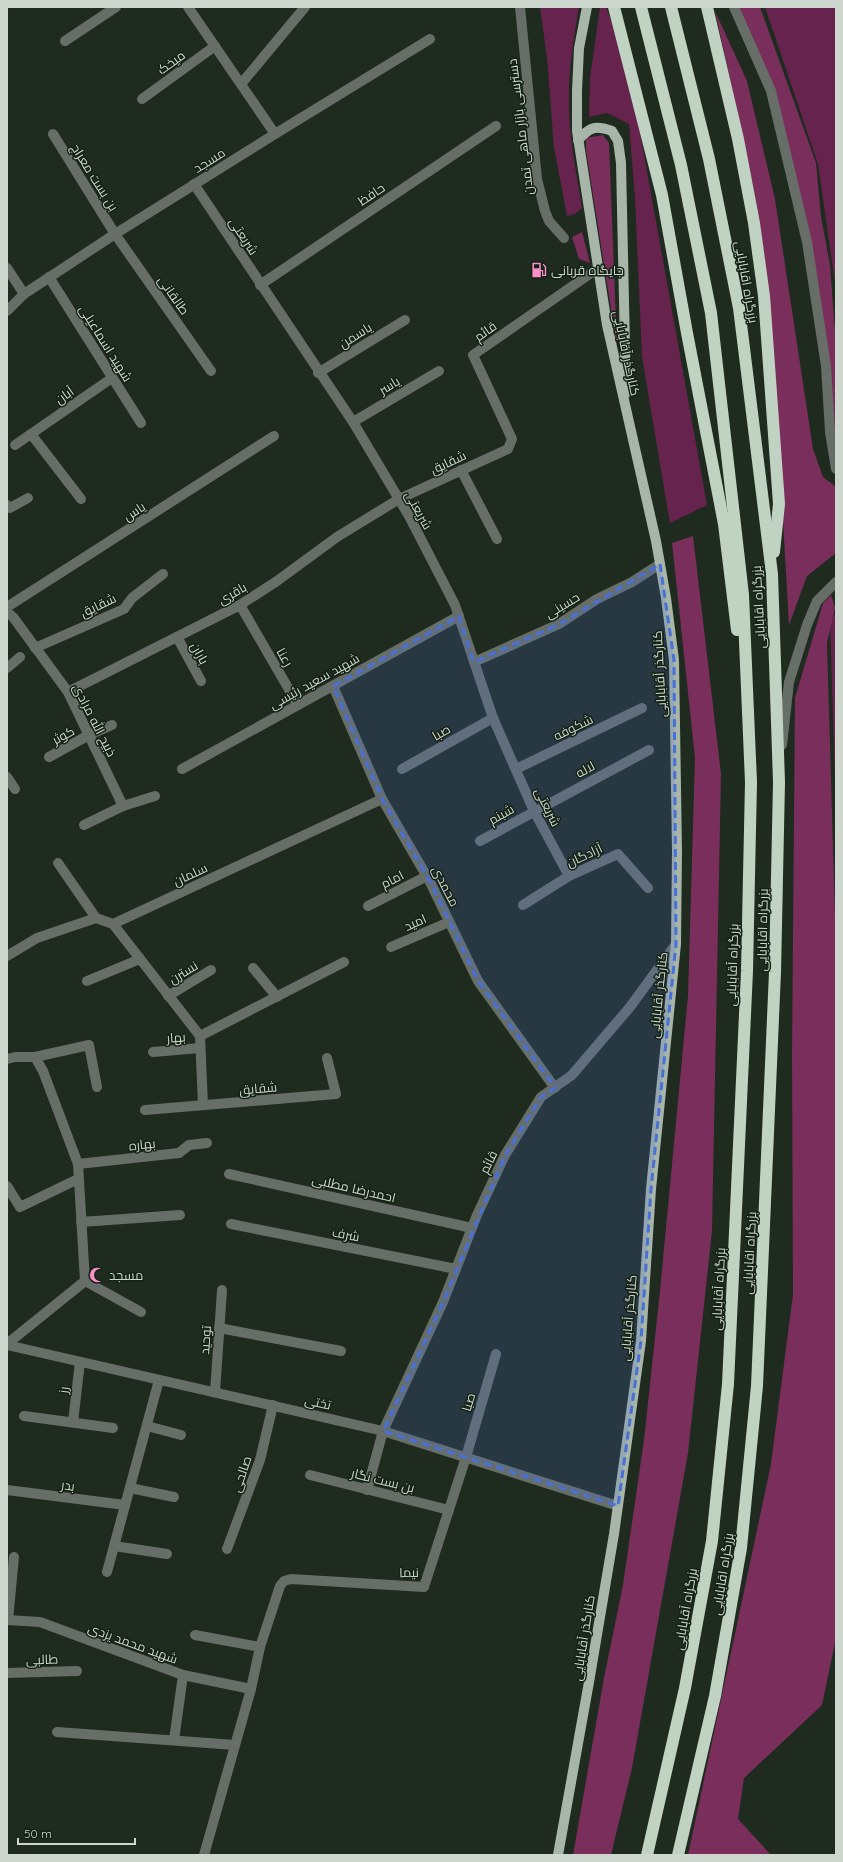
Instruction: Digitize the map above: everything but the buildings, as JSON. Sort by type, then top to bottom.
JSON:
[{"type":"highway","points":[[614,7],[662,195],[724,524],[748,716]]},
{"type":"highway","name":"بزرگراه اقابابایی","points":[[642,7],[681,165],[711,313],[743,595],[748,716]]},
{"type":"highway","name":"بزرگراه اقابابایی","points":[[671,7],[709,159],[739,308],[772,574],[779,773],[776,972],[757,1386],[741,1548],[715,1696],[678,1855]]},
{"type":"highway","points":[[708,7],[738,139],[754,223],[764,296],[779,504],[772,574]]},
{"type":"highway","name":"بزرگراه آقابابایی","points":[[647,1855],[685,1688],[712,1541],[728,1384],[747,971],[751,782],[748,716]]},
{"type":"main road","name":"کنارگذر آقابابایی","points":[[558,1855],[590,1682],[618,1506],[641,1341],[650,1189],[676,944],[677,851],[674,660],[660,564],[607,325],[597,269],[578,140],[577,91],[579,55],[587,7]]},
{"type":"main road","points":[[578,140],[587,131],[599,127],[612,131],[618,141],[626,320],[626,414]]},
{"type":"street","points":[[65,41],[116,7]]},
{"type":"street","points":[[188,7],[216,46],[274,134]]},
{"type":"street","points":[[241,84],[305,7]]},
{"type":"street","name":"دسترسی بازار ماهی تمدن","points":[[520,7],[537,179],[548,221],[564,238]]},
{"type":"street","points":[[734,7],[771,91],[807,242],[826,366],[830,432],[836,469]]},
{"type":"street","name":"مسجد","points":[[7,311],[24,294],[115,234],[274,134],[430,39]]},
{"type":"street","name":"میخک","points":[[142,99],[216,46]]},
{"type":"street","name":"حافظ","points":[[260,285],[496,126]]},
{"type":"street","name":"بن بست معراج","points":[[53,134],[115,234]]},
{"type":"street","name":"شریعتی","points":[[194,184],[318,373],[353,422],[399,499],[455,605],[493,718],[534,811],[569,876]]},
{"type":"street","name":"طالقانی","points":[[115,234],[211,371]]},
{"type":"street","points":[[7,268],[24,294]]},
{"type":"street","name":"قائم","points":[[508,449],[512,439],[473,355],[597,269]]},
{"type":"street","name":"شهید اسماعیلی","points":[[49,278],[141,423]]},
{"type":"street","name":"یاسمن","points":[[318,373],[405,320]]},
{"type":"street","name":"یاسر","points":[[353,422],[439,371]]},
{"type":"street","name":"آبان","points":[[15,445],[112,378]]},
{"type":"street","points":[[31,434],[81,499]]},
{"type":"street","name":"یاس","points":[[7,607],[274,436]]},
{"type":"street","name":"شقایق","points":[[399,499],[508,449]]},
{"type":"street","points":[[461,470],[497,539]]},
{"type":"street","points":[[7,505],[10,508],[28,498]]},
{"type":"street","name":"باقری","points":[[68,692],[240,605],[277,581],[337,537],[399,499]]},
{"type":"street","name":"حسینی","points":[[474,662],[559,624],[597,599],[632,582],[660,564]]},
{"type":"street","name":"شقایق","points":[[35,648],[124,609],[132,598],[163,574]]},
{"type":"street","points":[[779,773],[789,682],[807,625],[817,601],[836,582]]},
{"type":"street","name":"رعنا","points":[[240,605],[298,705]]},
{"type":"street","name":"ذبیح الله مرادی","points":[[7,612],[13,617],[68,692],[123,806]]},
{"type":"street","name":"شهید سعید رئیسی","points":[[182,769],[459,616]]},
{"type":"street","name":"باران","points":[[177,637],[201,681]]},
{"type":"street","points":[[7,668],[20,657]]},
{"type":"street","name":"محمدی","points":[[333,686],[382,799],[427,876],[478,981],[555,1088]]},
{"type":"street","name":"شکوفه","points":[[516,769],[642,708]]},
{"type":"street","name":"صبا","points":[[402,769],[493,718]]},
{"type":"street","name":"کوثر","points":[[49,758],[89,735],[112,725]]},
{"type":"street","name":"لاله","points":[[534,811],[649,750]]},
{"type":"street","points":[[7,777],[15,789]]},
{"type":"street","points":[[84,824],[123,806],[155,796]]},
{"type":"street","name":"سلمان","points":[[113,924],[382,799]]},
{"type":"street","name":"شبنم","points":[[480,841],[534,811]]},
{"type":"street","name":"آزادگان","points":[[523,905],[569,876],[618,854],[648,888]]},
{"type":"street","points":[[58,863],[96,918],[113,924],[200,1036],[203,1105]]},
{"type":"street","name":"امام","points":[[368,906],[427,876]]},
{"type":"street","points":[[7,956],[37,938],[96,918]]},
{"type":"street","name":"امید","points":[[391,947],[449,922]]},
{"type":"street","name":"قائم","points":[[367,1490],[383,1431],[443,1302],[472,1228],[505,1155],[541,1097],[572,1075],[625,1013],[676,944]]},
{"type":"street","points":[[87,981],[140,959]]},
{"type":"street","points":[[200,1036],[344,962]]},
{"type":"street","points":[[253,968],[277,997]]},
{"type":"street","name":"نسترن","points":[[168,996],[211,970]]},
{"type":"street","points":[[7,1059],[15,1057],[35,1057],[88,1045],[97,1087]]},
{"type":"street","name":"بهار","points":[[153,1052],[200,1048]]},
{"type":"street","points":[[35,1057],[43,1071],[78,1164],[86,1280]]},
{"type":"street","name":"شقایق","points":[[144,1110],[336,1094],[327,1058]]},
{"type":"street","name":"بهاره","points":[[78,1164],[179,1153],[189,1145],[207,1143]]},
{"type":"street","name":"احمدرضا مطلبی","points":[[230,1174],[472,1228]]},
{"type":"street","points":[[7,1186],[20,1207],[78,1179]]},
{"type":"street","points":[[81,1222],[180,1215]]},
{"type":"street","name":"شرف","points":[[231,1224],[456,1269]]},
{"type":"street","points":[[86,1280],[141,1312]]},
{"type":"street","points":[[7,1345],[86,1280]]},
{"type":"street","name":"توحید","points":[[215,1392],[222,1290]]},
{"type":"street","points":[[219,1328],[341,1351]]},
{"type":"street","name":"تختی","points":[[7,1345],[383,1431],[618,1506]]},
{"type":"street","name":"صبا","points":[[466,1457],[496,1354]]},
{"type":"street","name":"رز","points":[[73,1422],[80,1362]]},
{"type":"street","points":[[107,1572],[159,1380]]},
{"type":"street","name":"صالحی","points":[[228,1549],[260,1460],[273,1406]]},
{"type":"street","points":[[24,1416],[113,1428]]},
{"type":"street","points":[[146,1426],[181,1435]]},
{"type":"street","name":"نیما","points":[[260,1647],[280,1586],[284,1581],[291,1579],[424,1587],[466,1457]]},
{"type":"street","name":"بن بست نگار","points":[[310,1475],[449,1510]]},
{"type":"street","points":[[130,1488],[174,1497]]},
{"type":"street","name":"بدر","points":[[7,1490],[125,1505]]},
{"type":"street","points":[[114,1546],[167,1554]]},
{"type":"street","points":[[7,1620],[14,1557]]},
{"type":"street","name":"شهید محمد یزدی","points":[[7,1620],[40,1622],[183,1675],[251,1689]]},
{"type":"street","points":[[195,1634],[260,1647],[251,1689],[204,1855]]},
{"type":"street","name":"طالبی","points":[[7,1673],[77,1671]]},
{"type":"street","points":[[174,1740],[183,1675]]},
{"type":"street","points":[[57,1732],[235,1744]]},
{"type":"highlighted area","points":[[660,564],[674,660],[676,944],[651,1189],[641,1341],[618,1506],[383,1431],[443,1302],[505,1155],[541,1097],[555,1088],[478,981],[430,882],[382,799],[333,686],[459,616],[474,662],[559,624]]},
{"type":"shaded area","points":[[540,7],[579,7],[571,62],[569,109],[573,152],[582,208],[575,214],[567,216],[554,148],[547,58]]},
{"type":"shaded area","points":[[600,7],[606,7],[612,23],[639,127],[707,505],[670,523],[642,357],[635,198],[629,124],[607,113],[589,117],[590,78]]},
{"type":"shaded area","points":[[739,7],[760,7],[816,163],[821,217],[830,265],[836,345],[836,451],[822,320],[776,101]]},
{"type":"shaded area","points":[[765,7],[836,7],[836,290],[818,164]]},
{"type":"shaded area","points":[[715,11],[747,81],[775,199],[813,449],[823,477],[836,487],[836,553],[807,576],[789,625],[775,383],[737,111]]},
{"type":"shaded area","points":[[603,135],[609,143],[617,347],[586,150],[586,138]]},
{"type":"shaded area","points":[[582,232],[590,263],[579,259],[572,237]]},
{"type":"shaded area","points":[[693,536],[721,774],[712,1231],[688,1453],[632,1768],[611,1855],[573,1855],[604,1678],[623,1585],[644,1440],[660,1291],[688,996],[695,758],[672,543]]},
{"type":"shaded area","points":[[831,595],[835,608],[827,643],[836,948],[836,1638],[822,1705],[744,1778],[738,1819],[771,1855],[688,1855],[771,1464],[793,1294],[792,1055],[795,698],[823,603]]},
{"type":"shaded area","points":[[836,613],[836,812],[830,621]]},
{"type":"place","name":"جایگاه قربانی","points":[[539,270]]},
{"type":"place","name":"مسجد","points":[[97,1275]]}]
